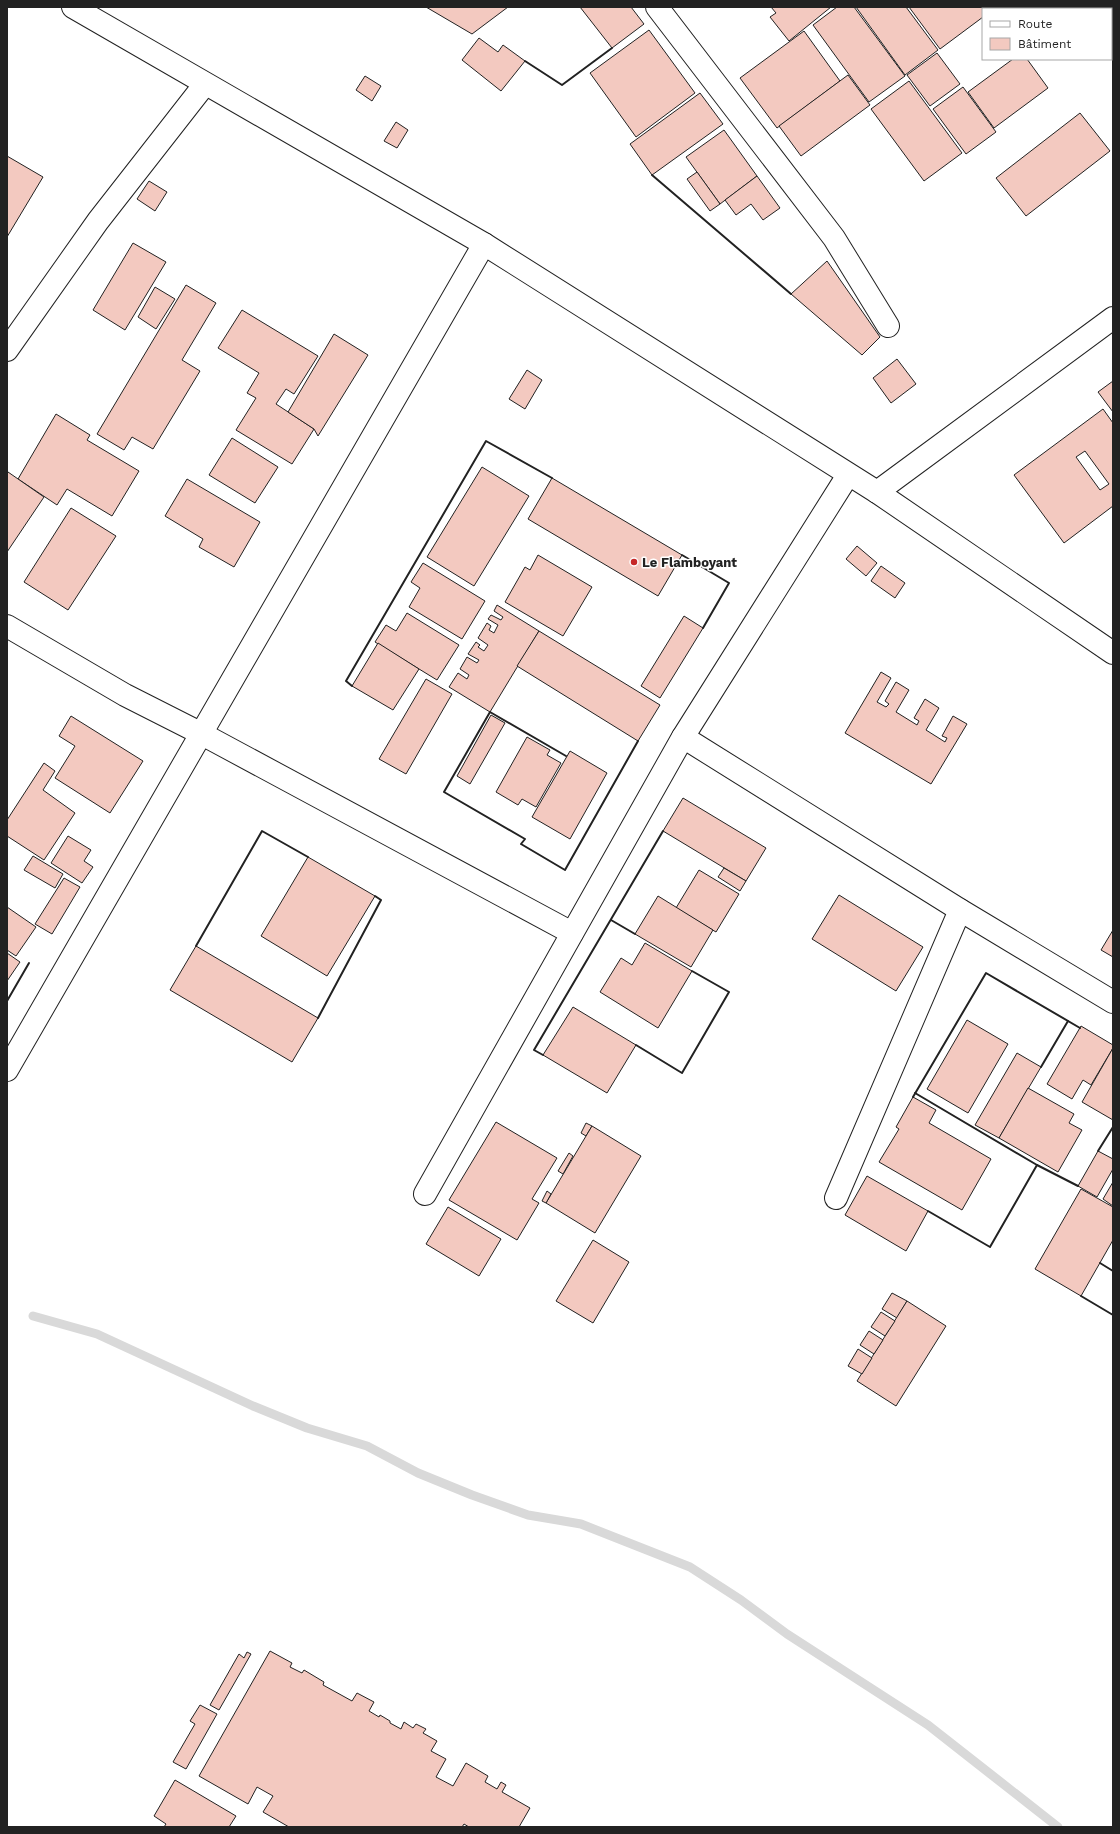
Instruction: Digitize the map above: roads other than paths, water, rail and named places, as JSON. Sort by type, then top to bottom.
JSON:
[{"type":"street","points":[[72,7],[484,244],[877,492],[1113,653]]},
{"type":"street","points":[[657,7],[834,238],[888,326]]},
{"type":"street","points":[[7,350],[98,222],[205,84]]},
{"type":"street","points":[[7,1070],[484,244]]},
{"type":"street","points":[[877,492],[1113,318]]},
{"type":"street","points":[[426,1194],[683,737],[848,475]]},
{"type":"street","points":[[7,626],[125,695],[202,734],[572,933]]},
{"type":"street","points":[[683,737],[960,910],[1113,1002]]},
{"type":"street","points":[[836,1198],[960,910]]},
{"type":"waterway","points":[[33,1316],[97,1334],[253,1406],[307,1428],[367,1446],[418,1473],[472,1495],[528,1515],[581,1524],[690,1567],[741,1600],[787,1634],[928,1725],[1058,1827]]},
{"type":"place","name":"Le Flamboyant","points":[[634,562]]}]
